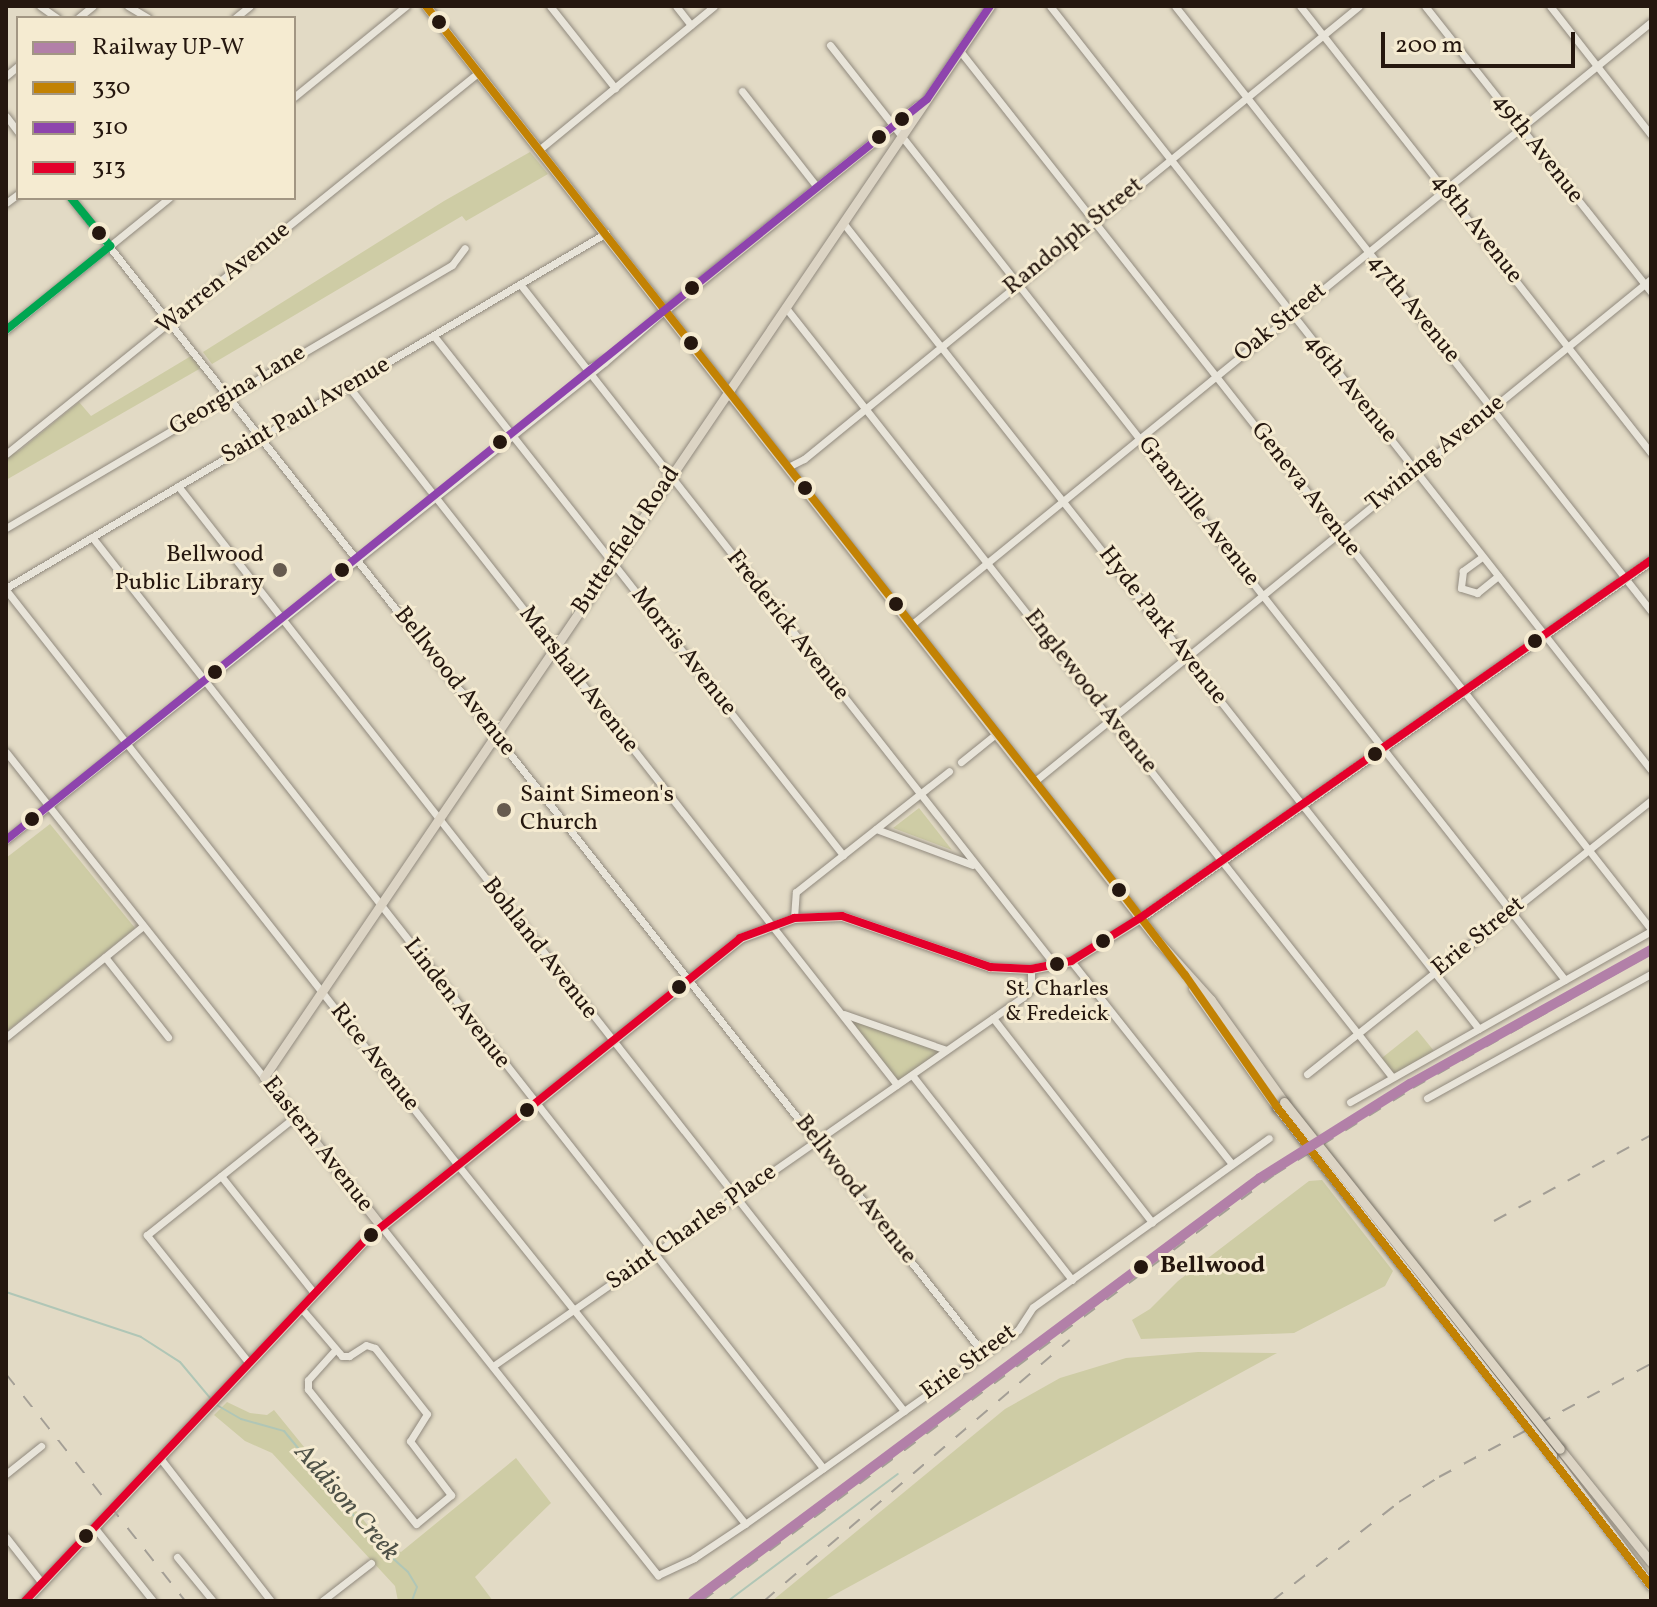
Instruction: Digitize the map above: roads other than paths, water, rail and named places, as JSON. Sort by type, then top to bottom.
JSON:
[{"type":"main road","points":[[426,6],[1185,975],[1211,1000],[1281,1104],[1556,1452],[1651,1562]]},
{"type":"main road","name":"Butterfield Road","points":[[264,1077],[990,6]]},
{"type":"main road","points":[[666,309],[927,99]]},
{"type":"main road","points":[[28,1600],[381,1226],[740,938],[794,918],[842,916],[975,963],[1031,969],[1071,961],[1140,918],[1651,560]]},
{"type":"main road","name":"Eastern Avenue","points":[[264,1077],[381,1226]]},
{"type":"main road","points":[[1556,1452],[1651,1593]]},
{"type":"main road","points":[[1636,1568],[1651,1586]]},
{"type":"street","points":[[296,95],[406,6]]},
{"type":"street","points":[[550,6],[615,88]]},
{"type":"street","points":[[676,6],[691,25]]},
{"type":"street","points":[[540,149],[714,6]]},
{"type":"street","name":"46th Avenue","points":[[1050,6],[1290,315],[1651,770]]},
{"type":"street","name":"47th Avenue","points":[[1175,6],[1651,611]]},
{"type":"street","name":"48th Avenue","points":[[1300,6],[1651,453]]},
{"type":"street","name":"Randolph Street","points":[[788,467],[804,459],[1359,6]]},
{"type":"street","name":"49th Avenue","points":[[1425,6],[1520,128],[1648,282],[1651,292]]},
{"type":"street","points":[[1550,6],[1651,135]]},
{"type":"street","name":"Oak Street","points":[[911,625],[1651,22]]},
{"type":"street","name":"Granville Avenue","points":[[830,45],[1565,980]]},
{"type":"street","name":"Geneva Avenue","points":[[960,51],[1651,930]]},
{"type":"street","name":"Warren Avenue","points":[[6,454],[479,72]]},
{"type":"street","points":[[742,91],[817,187]]},
{"type":"street","name":"Bellwood Avenue","points":[[73,200],[984,1354]]},
{"type":"street","points":[[6,330],[167,200]]},
{"type":"street","name":"Hyde Park Avenue","points":[[844,224],[1479,1029]]},
{"type":"street","name":"Saint Paul Avenue","points":[[6,589],[606,233]]},
{"type":"street","name":"Georgina Lane","points":[[6,528],[452,265],[465,248]]},
{"type":"street","name":"Twining Avenue","points":[[1035,781],[1648,282]]},
{"type":"street","name":"Frederick Avenue","points":[[520,284],[1055,965]]},
{"type":"street","name":"Englewood Avenue","points":[[786,308],[1392,1077]]},
{"type":"street","points":[[6,840],[666,309]]},
{"type":"street","name":"Morris Avenue","points":[[434,336],[843,855]]},
{"type":"street","name":"Marshall Avenue","points":[[349,387],[897,1085]]},
{"type":"street","name":"Bohland Avenue","points":[[178,486],[904,1411]]},
{"type":"street","name":"Linden Avenue","points":[[92,537],[823,1468]]},
{"type":"street","points":[[1482,557],[1463,571],[1461,588],[1477,593],[1498,576]]},
{"type":"street","name":"Rice Avenue","points":[[6,589],[457,1164],[573,1310],[582,1316],[745,1524]]},
{"type":"street","points":[[961,762],[997,733]]},
{"type":"street","name":"Eastern Avenue","points":[[6,752],[264,1077]]},
{"type":"street","points":[[794,918],[796,892],[949,771]]},
{"type":"street","name":"Erie Street","points":[[1307,1074],[1651,800]]},
{"type":"street","points":[[876,829],[975,866]]},
{"type":"street","points":[[6,1037],[143,926]]},
{"type":"street","points":[[1350,1102],[1651,930]]},
{"type":"street","points":[[105,957],[168,1037]]},
{"type":"street","points":[[1071,961],[1231,1163]]},
{"type":"street","name":"Saint Charles Place","points":[[493,1366],[1030,991],[1031,969]]},
{"type":"street","points":[[1427,1098],[1651,974]]},
{"type":"street","points":[[842,1013],[946,1050]]},
{"type":"street","points":[[993,1018],[1152,1222]]},
{"type":"street","points":[[912,1075],[1072,1280]]},
{"type":"street","points":[[249,1363],[147,1235],[295,1117]]},
{"type":"street","name":"Erie Street","points":[[658,1575],[694,1558],[745,1524],[1018,1330],[1033,1307],[1269,1138]]},
{"type":"street","points":[[221,1176],[315,1294]]},
{"type":"street","name":"Eastern Avenue","points":[[381,1226],[658,1575]]},
{"type":"street","points":[[301,1308],[335,1350],[346,1357],[363,1346],[372,1346],[427,1414],[410,1441],[451,1495],[416,1524],[308,1389],[311,1376],[335,1350]]},
{"type":"street","points":[[6,1474],[41,1446]]},
{"type":"street","points":[[160,1458],[271,1601]]},
{"type":"street","points":[[94,1527],[153,1601]]},
{"type":"street","points":[[6,1537],[42,1583]]},
{"type":"street","points":[[177,1557],[213,1601]]},
{"type":"street","points":[[322,1601],[371,1563]]},
{"type":"waterway","name":"Addison Creek","points":[[6,1292],[141,1337],[180,1362],[211,1399]]},
{"type":"waterway","name":"Addison Creek","points":[[215,1404],[241,1419],[284,1431],[378,1545],[408,1572],[417,1587],[412,1601]]},
{"type":"waterway","points":[[728,1601],[898,1474]]},
{"type":"railway","points":[[702,1601],[1274,1175],[1413,1088],[1651,954]]},
{"type":"railway","points":[[1494,1221],[1651,1135]]},
{"type":"railway","points":[[764,1601],[1070,1340]]},
{"type":"railway","points":[[1272,1601],[1399,1502],[1439,1477],[1651,1364]]},
{"type":"railway","points":[[6,1374],[185,1601]]},
{"type":"rail line","name":"UP-W","points":[[693,1601],[1260,1178],[1410,1084],[1651,950]]},
{"type":"place","name":"Bellwood Public Library","points":[[280,570]]},
{"type":"place","name":"Saint Simeon's Church","points":[[504,810]]},
{"type":"place","name":"St. Charles & Fredeick","points":[[1057,964]]},
{"type":"place","name":"Bellwood","points":[[1141,1267]]}]
